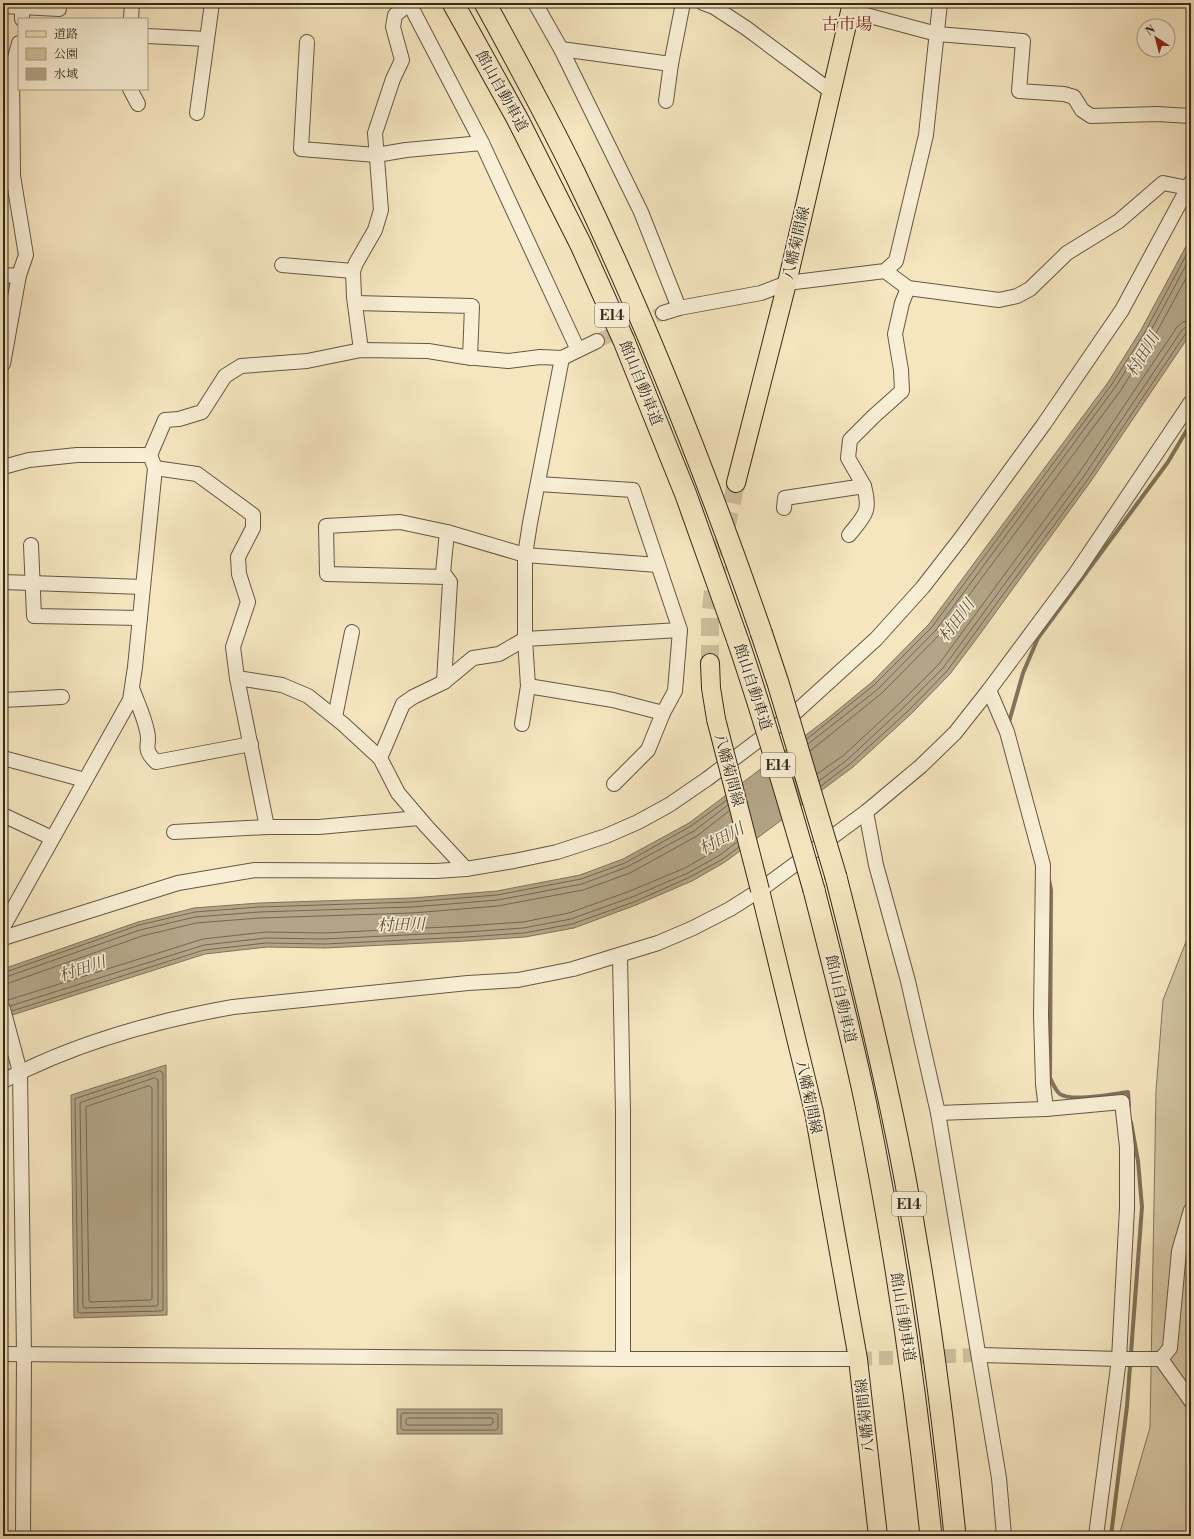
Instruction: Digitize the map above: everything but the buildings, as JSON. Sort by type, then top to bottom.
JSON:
[{"type":"highway","name":"館山自動車道","points":[[453,3],[518,120],[581,245],[612,314],[651,406],[686,495],[756,693],[814,890],[865,1104],[905,1325],[924,1468],[931,1536]]},
{"type":"highway","name":"館山自動車道","points":[[486,3],[575,174],[647,332],[709,486],[761,632],[782,697],[836,877],[872,1022],[904,1173],[929,1319],[948,1463],[955,1536]]},
{"type":"main road","name":"八幡菊間線","points":[[736,483],[787,283],[852,7]]},
{"type":"main road","name":"八幡菊間線","points":[[710,663],[711,688],[716,719],[760,890],[814,1112],[858,1359],[878,1536]]},
{"type":"street","points":[[131,18],[132,3]]},
{"type":"street","points":[[197,113],[212,3]]},
{"type":"street","points":[[361,350],[355,303],[353,271],[375,230],[381,210],[375,133],[393,80],[402,60],[392,27],[395,15],[409,3],[482,143],[578,350]]},
{"type":"street","points":[[535,3],[561,49],[641,212],[679,308]]},
{"type":"street","points":[[666,101],[671,64],[683,3]]},
{"type":"street","points":[[703,3],[714,8],[746,28],[832,92]]},
{"type":"street","points":[[663,313],[679,308],[761,293],[787,283],[886,271],[896,262],[926,135],[940,3]]},
{"type":"street","points":[[3,6],[22,13],[58,9]]},
{"type":"street","points":[[852,7],[937,34],[1023,41],[1019,91],[1064,94],[1074,97],[1082,110],[1092,116],[1157,114],[1191,116]]},
{"type":"street","points":[[148,36],[207,39]]},
{"type":"street","points":[[307,42],[300,149],[376,155],[406,150],[482,143]]},
{"type":"street","points":[[3,364],[19,275],[26,255],[13,176],[12,68],[18,47]]},
{"type":"street","points":[[561,49],[671,64]]},
{"type":"street","points":[[131,90],[138,104]]},
{"type":"street","points":[[3,938],[178,883],[255,870],[436,871],[514,861],[557,852],[606,836],[638,822],[669,804],[707,779],[797,711],[876,640],[923,587],[961,538],[1044,424],[1122,310],[1190,185],[1163,183],[1119,221],[1066,253],[1030,289],[1017,296],[999,300],[908,288],[886,271]]},
{"type":"street","points":[[282,265],[353,271]]},
{"type":"street","points":[[3,276],[19,275]]},
{"type":"street","points":[[849,535],[866,513],[868,499],[864,486],[848,458],[850,440],[902,391],[901,370],[895,334],[902,303],[908,288]]},
{"type":"street","points":[[355,303],[472,306],[470,358]]},
{"type":"street","points":[[3,927],[130,700],[143,587],[152,462],[165,420],[179,419],[202,412],[225,376],[242,366],[307,361],[361,350],[428,351],[470,358],[508,361],[540,357],[562,358],[598,341]]},
{"type":"street","points":[[522,724],[528,686],[525,639],[526,555],[530,523],[562,358]]},
{"type":"street","points":[[3,1081],[20,1072],[78,1048],[159,1022],[197,1014],[233,1007],[468,983],[518,980],[573,969],[620,956],[658,943],[693,928],[730,909],[760,890],[866,812],[927,761],[955,733],[1076,573],[1191,402]]},
{"type":"street","points":[[3,467],[28,460],[77,455],[152,462],[197,474],[253,516],[253,528],[238,557],[239,574],[248,602],[233,647],[237,678],[266,827]]},
{"type":"street","points":[[538,484],[633,490],[680,630],[675,691],[663,713],[648,750],[614,784]]},
{"type":"street","points":[[784,508],[785,498],[864,486]]},
{"type":"street","points":[[446,577],[327,574],[326,526],[400,522],[447,532],[526,555],[658,565]]},
{"type":"street","points":[[444,682],[450,582],[444,572],[447,532]]},
{"type":"street","points":[[31,545],[34,616],[140,618]]},
{"type":"street","points":[[3,582],[143,587]]},
{"type":"street","points":[[380,758],[404,704],[413,697],[444,682],[473,658],[499,654],[525,639],[680,630]]},
{"type":"street","points":[[335,717],[352,632]]},
{"type":"street","points":[[237,678],[282,685],[308,696],[335,717],[380,758],[398,793],[419,818],[466,868]]},
{"type":"street","points":[[528,686],[613,700],[663,713]]},
{"type":"street","points":[[132,688],[148,732],[146,745],[150,756],[156,762],[250,744]]},
{"type":"street","points":[[989,690],[1007,732],[1043,865],[1041,1015],[1043,1084],[1046,1109]]},
{"type":"street","points":[[3,700],[62,697]]},
{"type":"street","points":[[3,758],[85,780]]},
{"type":"street","points":[[866,812],[876,865],[908,981],[938,1113],[980,1355],[999,1478],[1004,1536]]},
{"type":"street","points":[[3,815],[52,838]]},
{"type":"street","points":[[174,832],[266,827],[319,827],[419,818]]},
{"type":"street","points":[[620,956],[623,1112],[623,1360]]},
{"type":"street","points":[[3,1009],[20,1072],[24,1353],[23,1536]]},
{"type":"street","points":[[938,1113],[1046,1109],[1122,1102],[1127,1147],[1127,1208],[1118,1359],[1096,1536]]},
{"type":"street","points":[[1162,1359],[1170,1348],[1179,1251],[1191,1210]]},
{"type":"street","points":[[3,1354],[24,1353],[623,1360],[858,1359]]},
{"type":"street","points":[[980,1355],[1162,1359]]},
{"type":"street","points":[[1162,1359],[1191,1401]]},
{"type":"green space","points":[[1191,929],[1191,1536],[1119,1536],[1150,1427],[1156,1091],[1163,1000]]},
{"type":"water","name":"村田川","points":[[1191,237],[1191,333],[1091,481],[977,638],[950,674],[911,714],[853,767],[725,862],[692,881],[636,905],[574,928],[525,937],[325,948],[267,947],[205,954],[12,1015],[3,1020],[3,969],[138,922],[194,908],[259,903],[412,898],[497,891],[580,875],[623,859],[689,823],[827,719],[872,682],[929,624],[1109,381],[1141,330]]},
{"type":"water","points":[[166,1065],[167,1315],[74,1318],[71,1095]]},
{"type":"water","points":[[397,1409],[502,1409],[502,1434],[397,1434]]},
{"type":"waterway","points":[[1010,724],[1009,722],[1023,673],[1038,638],[1168,462],[1191,423]]},
{"type":"waterway","points":[[1049,880],[1051,890],[1050,1078],[1058,1092],[1065,1096],[1092,1097],[1128,1092],[1129,1106]]},
{"type":"waterway","points":[[1111,1536],[1127,1406],[1142,1207],[1138,1161],[1131,1122]]},
{"type":"tunnel","points":[[597,341],[663,313]]},
{"type":"tunnel","points":[[710,663],[710,617],[713,591],[736,483]]},
{"type":"tunnel","points":[[858,1359],[980,1355]]},
{"type":"district","name":"古市場","points":[[847,24]]}]
